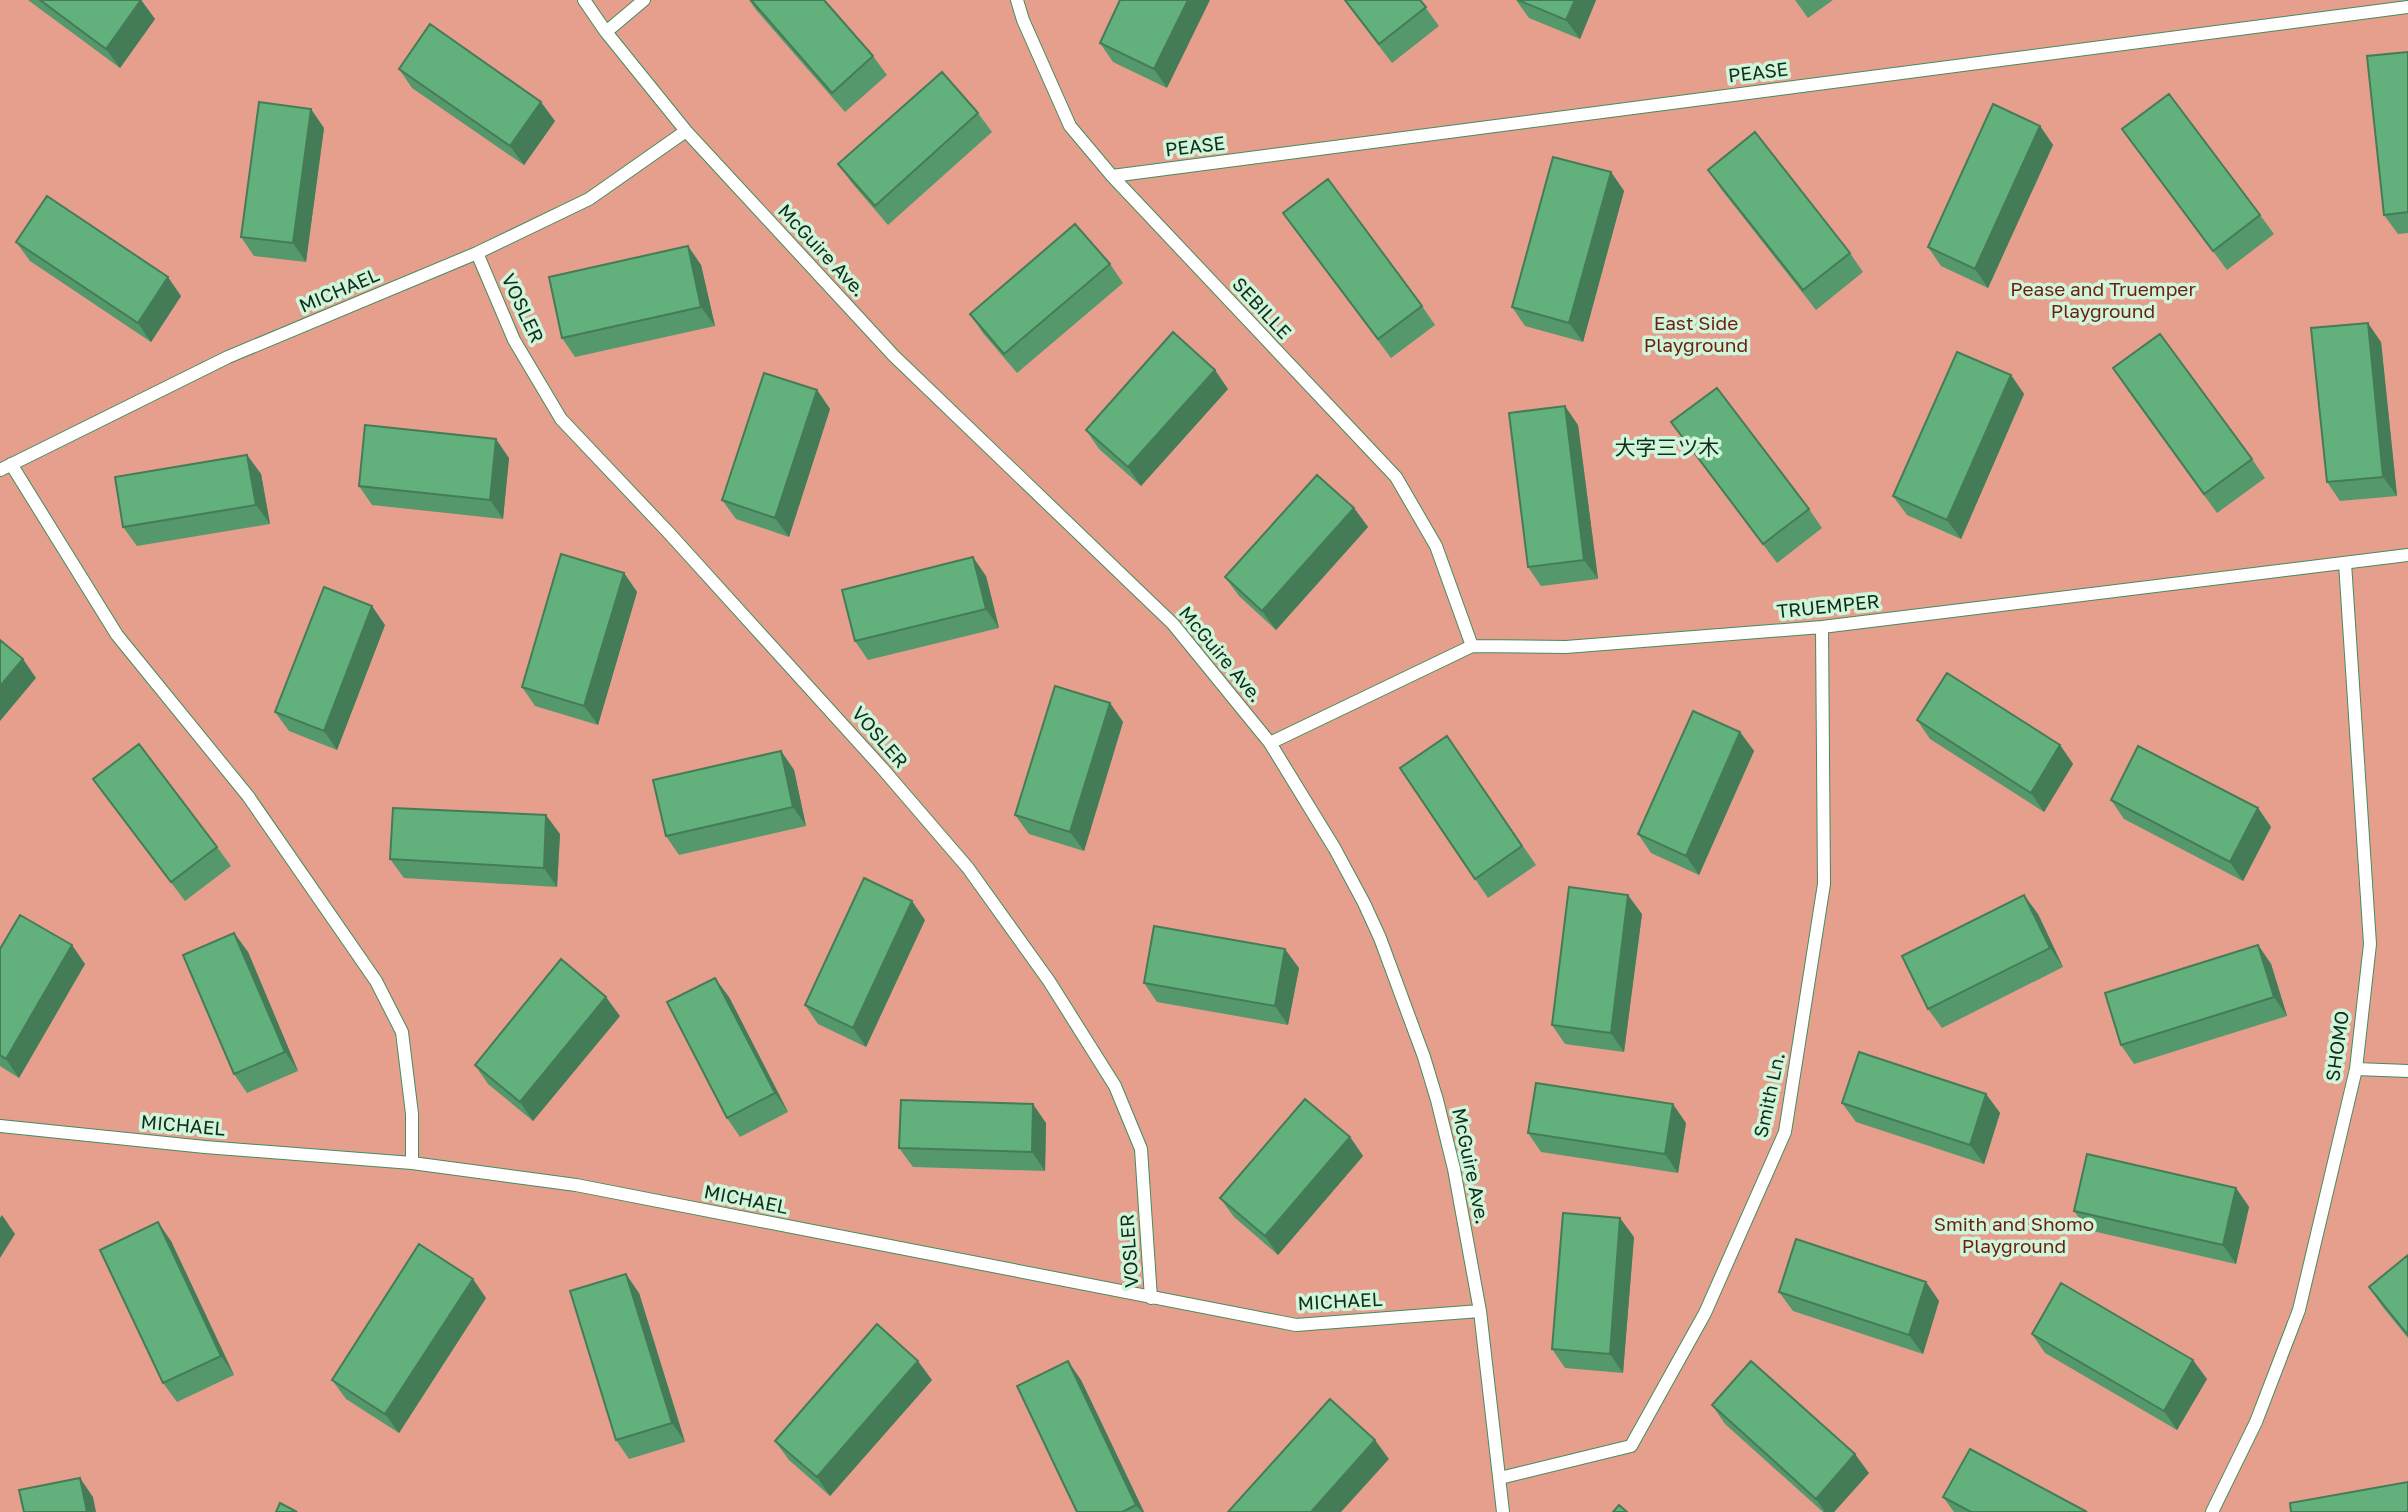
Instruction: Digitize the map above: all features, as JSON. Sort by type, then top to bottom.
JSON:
[{"type":"lane","name":"McGuire Ave.","points":[[584,0],[606,32],[685,131],[894,355],[1173,624],[1270,743],[1335,849],[1364,903],[1398,987],[1437,1100],[1454,1169],[1480,1311],[1503,1512]]},
{"type":"lane","points":[[606,32],[644,0]]},
{"type":"lane","name":"SEBILLE","points":[[1017,0],[1023,20],[1070,126],[1112,176],[1395,477],[1436,547],[1472,646]]},
{"type":"lane","name":"PEASE","points":[[1112,176],[2408,6]]},
{"type":"lane","name":"MICHAEL","points":[[5,467],[228,357],[477,253],[589,199],[685,131]]},
{"type":"lane","name":"VOSLER","points":[[477,253],[514,340],[561,419],[669,533],[873,758],[968,868],[1049,981],[1115,1086],[1141,1149],[1152,1298]]},
{"type":"lane","points":[[5,467],[117,635],[248,796],[376,981],[402,1032],[412,1114],[412,1163]]},
{"type":"lane","name":"TRUEMPER","points":[[1270,743],[1472,646],[1566,647],[1822,627],[2408,555]]},
{"type":"lane","name":"SHOMO","points":[[2212,1512],[2256,1423],[2299,1310],[2356,1069],[2370,944],[2345,563]]},
{"type":"lane","name":"Smith Ln.","points":[[1500,1478],[1631,1446],[1704,1313],[1785,1132],[1824,884],[1822,627]]},
{"type":"lane","points":[[2356,1069],[2408,1071]]},
{"type":"lane","name":"MICHAEL","points":[[0,1126],[205,1147],[412,1163],[576,1185],[1296,1325],[1480,1311]]},
{"type":"green space","points":[[0,0],[2408,0],[2408,1512],[0,1512]]},
{"type":"building","points":[[40,0],[141,0],[106,49]]},
{"type":"building","points":[[751,0],[824,0],[873,56],[832,93]]},
{"type":"building","points":[[1120,0],[1188,0],[1154,69],[1100,43]]},
{"type":"building","points":[[1345,0],[1420,0],[1426,7],[1379,44]]},
{"type":"building","points":[[1518,0],[1575,0],[1566,20]]},
{"type":"building","points":[[430,24],[541,102],[510,146],[399,69]]},
{"type":"building","points":[[2408,52],[2408,212],[2384,215],[2367,56]]},
{"type":"building","points":[[942,72],[978,113],[875,206],[838,164]]},
{"type":"building","points":[[2169,94],[2260,215],[2213,251],[2122,129]]},
{"type":"building","points":[[259,102],[311,109],[293,243],[241,237]]},
{"type":"building","points":[[1993,104],[2040,126],[1975,269],[1928,247]]},
{"type":"building","points":[[1755,132],[1850,253],[1803,290],[1708,170]]},
{"type":"building","points":[[1553,157],[1611,172],[1569,323],[1512,307]]},
{"type":"building","points":[[1328,179],[1422,306],[1378,339],[1283,213]]},
{"type":"building","points":[[47,196],[168,277],[138,323],[16,242]]},
{"type":"building","points":[[1075,224],[1110,264],[1004,354],[970,314]]},
{"type":"building","points":[[688,246],[701,307],[562,338],[549,277]]},
{"type":"building","points":[[2368,323],[2383,477],[2327,482],[2311,328]]},
{"type":"building","points":[[1173,332],[1215,370],[1128,467],[1086,430]]},
{"type":"building","points":[[2160,334],[2252,459],[2204,494],[2113,368]]},
{"type":"building","points":[[1957,352],[2011,375],[1947,520],[1893,496]]},
{"type":"building","points":[[764,373],[817,390],[775,518],[722,500]]},
{"type":"building","points":[[1717,388],[1809,509],[1763,544],[1671,422]]},
{"type":"building","points":[[1565,406],[1584,560],[1528,567],[1509,413]]},
{"type":"building","points":[[365,425],[496,439],[490,500],[359,486]]},
{"type":"building","points":[[247,455],[256,505],[123,527],[115,477]]},
{"type":"building","points":[[1317,475],[1354,508],[1262,611],[1225,577]]},
{"type":"building","points":[[561,554],[624,573],[584,706],[522,687]]},
{"type":"building","points":[[973,557],[986,609],[855,641],[842,590]]},
{"type":"building","points":[[324,587],[372,606],[324,731],[275,712]]},
{"type":"building","points":[[0,640],[23,659],[0,686]]},
{"type":"building","points":[[1947,673],[2060,745],[2031,793],[1917,720]]},
{"type":"building","points":[[1055,686],[1110,703],[1070,832],[1015,815]]},
{"type":"building","points":[[1693,711],[1740,732],[1686,856],[1638,834]]},
{"type":"building","points":[[1447,736],[1522,846],[1475,879],[1400,768]]},
{"type":"building","points":[[139,744],[217,847],[171,882],[93,779]]},
{"type":"building","points":[[2138,746],[2258,808],[2230,862],[2111,800]]},
{"type":"building","points":[[781,751],[793,807],[666,836],[653,780]]},
{"type":"building","points":[[393,808],[546,815],[544,868],[390,859]]},
{"type":"building","points":[[864,878],[912,901],[853,1028],[805,1005]]},
{"type":"building","points":[[1569,887],[1628,895],[1611,1033],[1552,1025]]},
{"type":"building","points":[[2024,895],[2050,948],[1928,1009],[1902,956]]},
{"type":"building","points":[[20,915],[72,945],[6,1059],[0,1055],[0,949]]},
{"type":"building","points":[[1154,926],[1285,949],[1275,1006],[1144,983]]},
{"type":"building","points":[[234,933],[285,1052],[234,1074],[183,955]]},
{"type":"building","points":[[2258,945],[2274,997],[2121,1045],[2105,993]]},
{"type":"building","points":[[561,959],[606,997],[520,1102],[475,1065]]},
{"type":"building","points":[[715,978],[775,1093],[727,1118],[667,1002]]},
{"type":"building","points":[[1859,1052],[1986,1094],[1970,1145],[1842,1103]]},
{"type":"building","points":[[1536,1083],[1673,1104],[1665,1154],[1528,1133]]},
{"type":"building","points":[[1305,1099],[1350,1137],[1265,1236],[1220,1198]]},
{"type":"building","points":[[901,1100],[1033,1104],[1032,1152],[899,1148]]},
{"type":"building","points":[[2087,1154],[2236,1188],[2223,1245],[2074,1211]]},
{"type":"building","points":[[1563,1213],[1620,1218],[1610,1354],[1552,1349]]},
{"type":"building","points":[[158,1222],[221,1356],[163,1383],[100,1250]]},
{"type":"building","points":[[1796,1239],[1926,1282],[1909,1335],[1779,1292]]},
{"type":"building","points":[[419,1244],[473,1279],[385,1414],[332,1380]]},
{"type":"building","points":[[2408,1255],[2408,1335],[2369,1287]]},
{"type":"building","points":[[626,1274],[672,1423],[616,1440],[570,1291]]},
{"type":"building","points":[[2061,1283],[2193,1360],[2164,1411],[2032,1334]]},
{"type":"building","points":[[877,1324],[918,1361],[817,1477],[775,1441]]},
{"type":"building","points":[[1068,1361],[1136,1505],[1122,1512],[1077,1512],[1017,1386]]},
{"type":"building","points":[[1751,1361],[1855,1454],[1816,1499],[1712,1405]]},
{"type":"building","points":[[1330,1399],[1375,1440],[1311,1512],[1228,1512]]},
{"type":"building","points":[[1970,1449],[2087,1512],[1971,1512],[1943,1497]]},
{"type":"building","points":[[80,1478],[87,1512],[24,1512],[19,1490]]},
{"type":"building","points":[[2408,1482],[2408,1512],[2291,1512],[2290,1503]]},
{"type":"building","points":[[280,1503],[297,1512],[276,1512]]},
{"type":"building","points":[[1619,1505],[1627,1512],[1613,1512]]},
{"type":"district","name":"大字三ツ木","points":[[1667,448]]},
{"type":"park label","name":"Pease and Truemper Playground","points":[[2103,300]]},
{"type":"park label","name":"East Side Playground","points":[[1696,334]]},
{"type":"park label","name":"Smith and Shomo Playground","points":[[2014,1235]]}]
